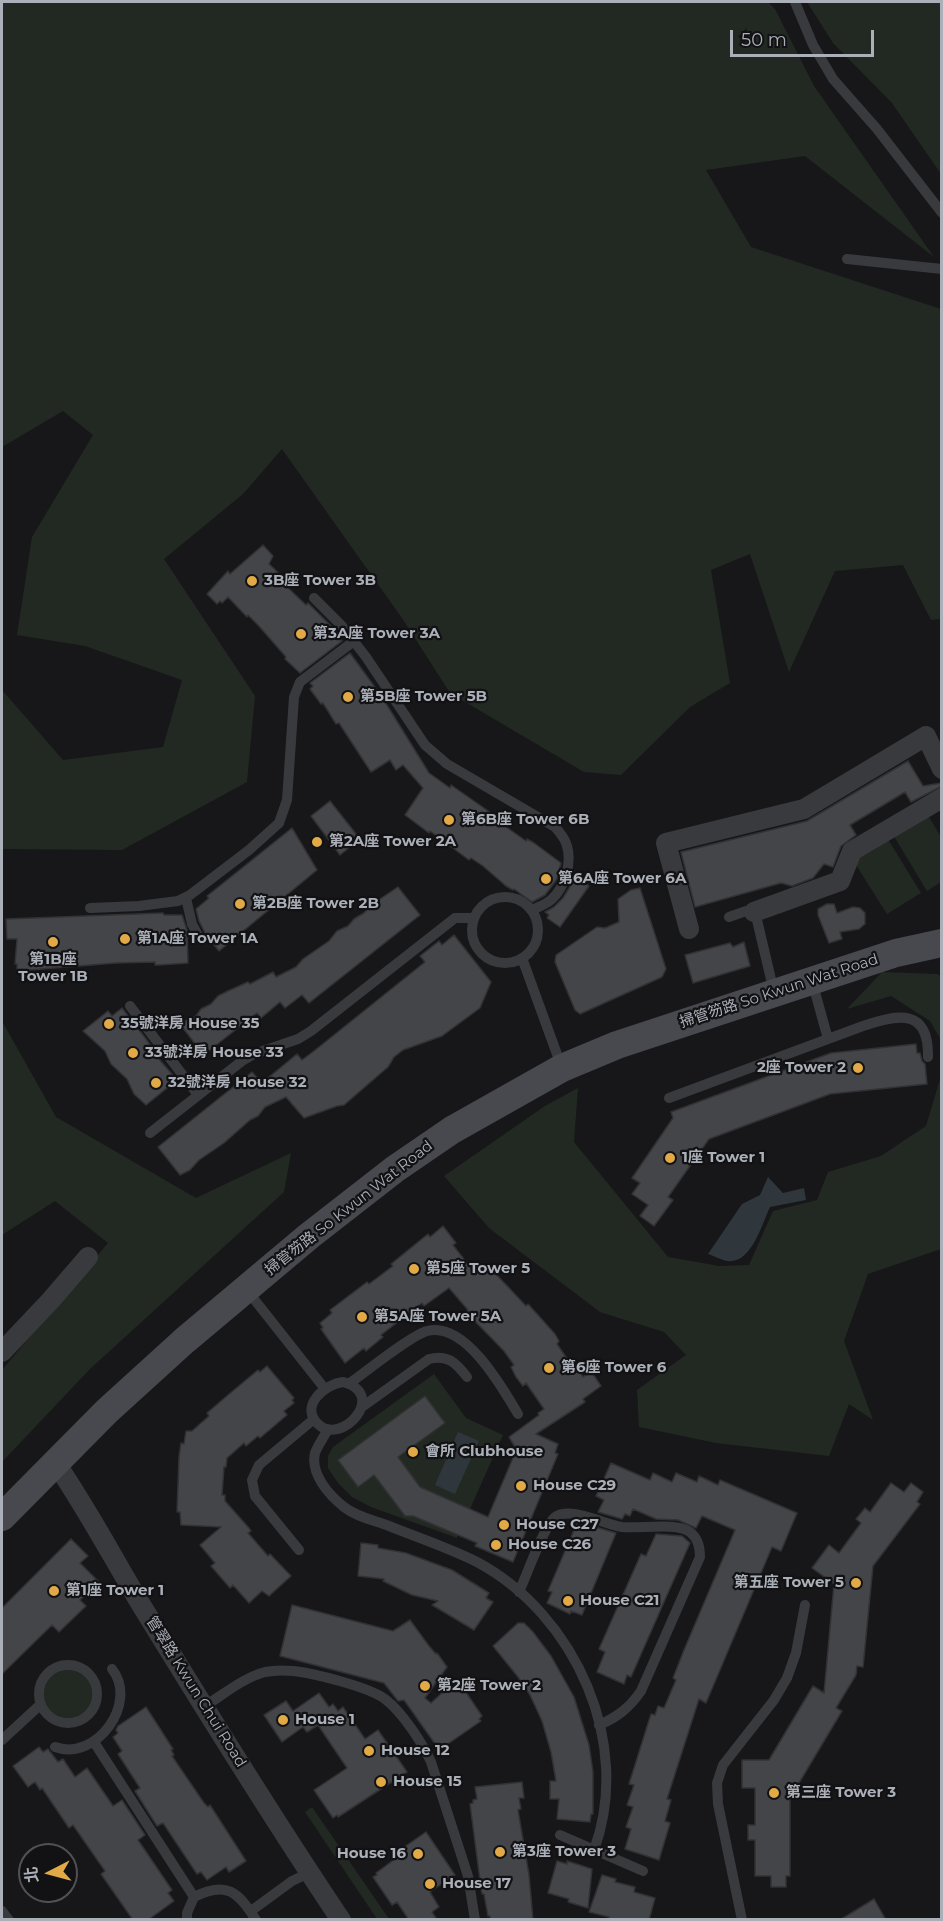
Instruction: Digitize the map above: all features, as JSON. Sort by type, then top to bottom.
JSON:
[{"type":"street","points":[[689,929],[666,843],[804,809],[926,736],[942,769]]},
{"type":"street","points":[[754,912],[840,881],[852,851],[942,798]]},
{"type":"street","name":"掃管笏路 So Kwun Wat Road","points":[[2,1517],[107,1411],[245,1289],[309,1236],[423,1150],[500,1101],[562,1068],[617,1045],[896,953],[942,943]]},
{"type":"street","name":"掃管笏路 So Kwun Wat Road","points":[[896,953],[922,954],[942,960]]},
{"type":"street","points":[[2,1352],[88,1257]]},
{"type":"street","name":"管翠路 Kwun Chui Road","points":[[55,1462],[74,1489],[140,1602],[340,1920]]},
{"type":"lane","points":[[795,2],[813,45],[833,79],[877,129],[942,213]]},
{"type":"lane","points":[[847,259],[942,269]]},
{"type":"lane","points":[[314,598],[354,641],[425,745],[447,764],[555,826],[564,837],[569,861],[566,878],[551,901],[532,910]]},
{"type":"lane","points":[[90,909],[178,901],[249,850],[279,823],[287,800],[294,696],[297,688],[300,682],[354,641]]},
{"type":"lane","points":[[186,897],[192,924],[200,939]]},
{"type":"lane","points":[[495,897],[516,898],[532,910],[536,919],[537,938],[532,948],[522,958],[515,962],[499,963],[482,954],[476,947],[471,928],[474,918],[478,909],[495,897]]},
{"type":"lane","points":[[729,917],[746,911],[754,912],[774,993]]},
{"type":"lane","points":[[150,1133],[242,1061],[254,1054],[298,1039],[311,1031],[455,918],[474,918]]},
{"type":"lane","points":[[522,958],[562,1068]]},
{"type":"lane","points":[[812,980],[828,1039]]},
{"type":"lane","points":[[130,1006],[198,1095]]},
{"type":"lane","points":[[669,1098],[878,1021],[906,1018],[915,1020],[926,1033],[928,1057]]},
{"type":"lane","points":[[245,1289],[325,1389]]},
{"type":"lane","points":[[350,1383],[419,1334],[437,1330],[446,1331],[462,1340],[480,1359],[497,1380],[518,1414]]},
{"type":"lane","points":[[362,1407],[360,1393],[350,1383],[343,1382],[325,1389],[312,1404],[314,1419],[318,1424],[328,1429],[338,1429],[359,1414],[362,1407],[429,1359],[437,1357],[450,1359],[467,1377]]},
{"type":"lane","points":[[299,1550],[255,1496],[252,1480],[259,1465],[314,1419]]},
{"type":"lane","points":[[328,1429],[316,1451],[314,1467],[328,1491],[344,1507],[366,1520],[452,1550],[480,1564],[519,1592],[550,1623],[568,1648],[583,1676],[594,1704],[606,1765],[606,1796],[602,1827],[594,1850]]},
{"type":"lane","points":[[519,1592],[550,1522],[563,1514],[578,1514],[620,1527],[678,1528],[690,1532],[695,1537],[700,1557],[641,1691],[628,1708],[599,1725]]},
{"type":"lane","points":[[742,1920],[718,1804],[717,1784],[723,1765],[774,1700],[787,1678],[796,1653],[805,1605]]},
{"type":"lane","points":[[75,1665],[84,1669],[95,1684],[97,1694],[95,1704],[88,1718],[63,1722],[46,1713],[41,1704],[40,1686],[43,1678],[57,1666],[75,1665]]},
{"type":"lane","points":[[55,1747],[63,1750],[94,1742],[110,1724],[119,1709],[117,1676],[112,1669]]},
{"type":"lane","points":[[205,1706],[242,1681],[277,1670],[301,1672],[371,1692],[387,1701],[422,1744],[431,1762],[468,1876],[475,1920]]},
{"type":"lane","points":[[2,1740],[41,1704]]},
{"type":"lane","points":[[94,1742],[194,1897]]},
{"type":"lane","points":[[560,1834],[643,1871]]},
{"type":"lane","points":[[187,1920],[187,1913],[194,1897],[217,1888],[231,1891],[242,1898],[254,1915],[292,1881],[309,1873]]},
{"type":"lane","points":[[2,1911],[9,1920]]},
{"type":"shaded area","points":[[2,2],[768,2],[775,9],[814,86],[934,257],[805,156],[706,170],[751,247],[941,309],[941,619],[931,620],[903,565],[835,571],[789,672],[750,554],[711,570],[730,683],[690,707],[621,775],[584,772],[450,693],[404,621],[282,449],[243,494],[164,559],[255,696],[247,782],[122,850],[2,849],[2,690],[63,760],[163,747],[182,680],[85,646],[17,635],[32,537],[93,435],[63,411],[2,447]]},
{"type":"shaded area","points":[[807,2],[941,2],[941,174],[892,103],[833,43]]},
{"type":"shaded area","points":[[926,812],[941,837],[941,882],[927,891],[892,833]]},
{"type":"shaded area","points":[[886,836],[921,893],[887,914],[851,857]]},
{"type":"shaded area","points":[[882,972],[941,976],[941,1040],[930,1021],[891,996],[847,1009]]},
{"type":"shaded area","points":[[2,1021],[56,1117],[196,1198],[291,1153],[284,1192],[90,1369],[2,1462],[2,1370],[108,1243],[55,1201],[2,1235]]},
{"type":"shaded area","points":[[941,1076],[941,1249],[868,1274],[844,1341],[873,1420],[849,1404],[829,1456],[716,1443],[639,1427],[637,1390],[686,1355],[664,1332],[600,1312],[489,1228],[444,1176],[545,1106],[578,1088],[574,1142],[668,1257],[719,1266],[749,1265],[773,1211],[817,1200],[828,1172],[881,1156],[926,1126]]},
{"type":"shaded area","points":[[768,1177],[783,1193],[804,1188],[806,1200],[770,1207],[759,1233],[743,1257],[735,1261],[727,1261],[708,1254],[742,1204],[760,1195]]},
{"type":"shaded area","name":"會所 Clubhouse","points":[[434,1374],[466,1418],[503,1435],[457,1538],[371,1507],[352,1497],[338,1483],[328,1468],[328,1456],[333,1447]]},
{"type":"shaded area","points":[[458,1432],[479,1441],[455,1494],[435,1485]]},
{"type":"shaded area","points":[[68,1670],[85,1677],[92,1694],[85,1711],[68,1718],[51,1711],[44,1694],[51,1677]]},
{"type":"shaded area","points":[[312,1807],[389,1919],[377,1919],[305,1812]]},
{"type":"building","points":[[263,545],[273,556],[269,564],[288,582],[285,585],[306,605],[308,603],[332,627],[330,629],[342,641],[300,673],[285,659],[286,657],[258,625],[228,597],[222,603],[220,601],[217,604],[207,594],[228,571],[230,574]]},
{"type":"building","points":[[350,653],[382,697],[429,773],[450,788],[451,785],[504,822],[502,824],[561,863],[557,879],[545,895],[532,902],[506,886],[483,866],[471,858],[469,860],[405,815],[423,788],[403,765],[396,770],[390,760],[371,772],[339,723],[336,724],[323,703],[321,704],[310,689],[313,686],[310,683]]},
{"type":"building","points":[[908,761],[923,786],[942,783],[942,786],[911,802],[905,792],[850,825],[856,835],[841,846],[833,867],[824,864],[813,878],[792,886],[781,883],[695,907],[681,852],[807,821]]},
{"type":"building","points":[[330,801],[360,839],[340,855],[311,816]]},
{"type":"building","points":[[292,828],[317,870],[219,951],[206,935],[196,909],[209,898],[207,896]]},
{"type":"building","points":[[574,872],[589,886],[560,927],[547,918],[549,915],[545,912],[563,898],[571,885]]},
{"type":"building","points":[[398,887],[420,915],[309,1003],[302,995],[285,1008],[280,1002],[261,1018],[257,1013],[206,1053],[198,1043],[196,1045],[180,1024],[196,1016],[201,1009],[228,991],[248,982],[250,984],[273,972],[276,977],[296,967],[303,959],[329,941],[337,931],[348,926],[371,905]]},
{"type":"building","points":[[640,888],[666,969],[662,977],[580,1014],[575,1010],[555,962],[556,955],[597,927],[605,928],[619,922],[618,899],[631,890]]},
{"type":"building","points":[[827,904],[834,904],[837,913],[853,907],[860,908],[865,913],[865,924],[859,929],[840,932],[842,939],[829,943],[818,915],[818,909]]},
{"type":"building","points":[[163,913],[164,915],[182,915],[187,930],[188,963],[155,965],[155,962],[116,963],[17,971],[17,964],[15,964],[17,939],[7,939],[6,919]]},
{"type":"building","points":[[454,935],[491,982],[480,1008],[442,1036],[403,1050],[394,1057],[388,1067],[344,1105],[304,1118],[286,1097],[265,1107],[258,1116],[199,1160],[190,1170],[180,1175],[158,1147],[252,1072],[263,1082],[297,1054],[302,1060],[425,962],[420,956],[439,941],[442,945]]},
{"type":"building","points":[[744,942],[750,966],[693,983],[685,955],[730,943],[733,947]]},
{"type":"building","points":[[122,1008],[131,1020],[129,1021],[140,1031],[154,1050],[152,1051],[177,1080],[146,1105],[134,1094],[127,1079],[111,1064],[105,1051],[83,1031],[108,1011],[112,1016]]},
{"type":"building","points":[[916,1044],[917,1053],[920,1053],[925,1064],[927,1084],[830,1094],[709,1139],[668,1197],[673,1200],[654,1226],[640,1216],[648,1205],[632,1194],[640,1183],[632,1178],[673,1118],[671,1112],[831,1053]]},
{"type":"building","points":[[443,1226],[456,1243],[453,1245],[473,1271],[482,1263],[491,1273],[493,1271],[555,1334],[559,1341],[557,1344],[574,1369],[577,1367],[583,1377],[591,1371],[601,1386],[583,1399],[585,1402],[536,1434],[558,1444],[555,1453],[558,1454],[513,1562],[475,1546],[477,1543],[413,1516],[405,1516],[374,1475],[358,1487],[338,1460],[425,1396],[445,1423],[398,1457],[420,1487],[488,1517],[518,1446],[515,1447],[509,1437],[544,1409],[526,1383],[523,1386],[516,1377],[511,1367],[514,1365],[504,1351],[466,1312],[468,1310],[449,1288],[424,1306],[422,1303],[381,1335],[383,1337],[366,1351],[364,1348],[345,1363],[321,1329],[323,1328],[320,1323],[332,1313],[330,1310],[393,1266],[391,1264],[428,1234],[430,1237]]},
{"type":"building","points":[[267,1366],[294,1398],[292,1400],[294,1403],[284,1411],[287,1415],[260,1438],[258,1436],[246,1446],[244,1443],[227,1458],[222,1495],[225,1495],[225,1501],[249,1528],[251,1531],[248,1533],[268,1556],[270,1554],[291,1576],[269,1596],[262,1591],[249,1603],[233,1585],[230,1588],[211,1566],[215,1563],[200,1545],[221,1527],[181,1525],[180,1512],[177,1512],[179,1457],[186,1431],[192,1431],[209,1416],[207,1413],[258,1370],[260,1372]]},
{"type":"building","points":[[611,1463],[650,1480],[653,1473],[672,1482],[676,1473],[697,1482],[699,1476],[718,1485],[720,1480],[797,1513],[781,1551],[772,1547],[706,1703],[699,1699],[667,1799],[671,1800],[665,1821],[670,1823],[659,1860],[625,1849],[631,1829],[626,1827],[633,1807],[627,1805],[634,1785],[629,1784],[651,1714],[655,1715],[658,1706],[664,1708],[676,1680],[673,1678],[684,1650],[735,1530],[702,1516],[696,1528],[678,1520],[656,1519],[633,1509],[630,1516],[625,1514],[622,1519],[598,1512],[604,1500],[596,1496]]},
{"type":"building","points":[[891,1483],[904,1492],[911,1483],[923,1492],[917,1502],[920,1504],[873,1566],[863,1667],[857,1666],[856,1675],[836,1708],[842,1711],[790,1798],[790,1876],[786,1876],[786,1887],[771,1887],[771,1876],[755,1876],[755,1840],[748,1840],[748,1825],[755,1825],[755,1788],[742,1788],[742,1760],[769,1760],[813,1686],[824,1693],[834,1584],[812,1568],[829,1545],[839,1553],[861,1523],[856,1519],[865,1508],[870,1512]]},
{"type":"building","points":[[577,1523],[591,1529],[592,1526],[616,1533],[582,1615],[571,1611],[570,1614],[547,1603],[552,1592],[548,1591]]},
{"type":"building","points":[[656,1534],[682,1536],[690,1543],[631,1677],[627,1675],[624,1684],[597,1672],[605,1652],[599,1649],[641,1554],[646,1556]]},
{"type":"building","name":"第1座 Tower 1","points":[[71,1539],[88,1556],[80,1563],[99,1582],[80,1600],[86,1606],[59,1632],[52,1625],[2,1674],[2,1608]]},
{"type":"building","points":[[361,1543],[406,1553],[452,1570],[489,1593],[486,1598],[493,1602],[474,1630],[432,1605],[438,1601],[412,1595],[383,1581],[384,1579],[358,1576]]},
{"type":"building","points":[[292,1605],[393,1631],[410,1620],[447,1667],[425,1698],[431,1703],[457,1679],[482,1716],[479,1719],[481,1721],[442,1748],[441,1746],[438,1748],[404,1700],[398,1701],[384,1683],[280,1656]]},
{"type":"building","points":[[518,1623],[524,1623],[533,1632],[551,1656],[574,1697],[589,1745],[593,1772],[593,1814],[591,1814],[590,1822],[557,1819],[559,1799],[550,1799],[550,1781],[556,1781],[542,1721],[530,1695],[493,1646]]},
{"type":"building","points":[[319,1693],[329,1707],[333,1704],[338,1711],[343,1707],[365,1739],[378,1730],[407,1772],[333,1818],[314,1790],[347,1768],[318,1725],[307,1732],[303,1727],[282,1742],[264,1715],[286,1701],[293,1711]]},
{"type":"building","points":[[146,1707],[173,1749],[171,1750],[174,1755],[172,1756],[204,1803],[208,1807],[210,1805],[246,1861],[229,1872],[226,1867],[207,1880],[201,1872],[197,1874],[163,1823],[157,1826],[135,1791],[140,1788],[118,1754],[122,1751],[113,1737],[118,1733],[116,1730],[118,1726]]},
{"type":"building","points":[[39,1747],[43,1752],[48,1749],[58,1762],[63,1759],[75,1777],[87,1768],[113,1806],[122,1800],[145,1835],[138,1840],[172,1890],[168,1893],[174,1901],[148,1920],[133,1920],[101,1874],[105,1871],[73,1825],[69,1828],[42,1788],[40,1790],[35,1782],[28,1787],[13,1766]]},
{"type":"building","name":"第3座 Tower 3","points":[[522,1782],[524,1798],[519,1798],[521,1809],[518,1810],[529,1875],[533,1920],[490,1920],[484,1894],[482,1894],[470,1804],[477,1799],[475,1787]]},
{"type":"building","points":[[426,1832],[455,1875],[430,1892],[439,1907],[432,1912],[437,1920],[409,1920],[397,1902],[392,1905],[373,1877],[399,1856],[397,1852]]},
{"type":"building","points":[[557,1861],[567,1864],[567,1861],[592,1869],[588,1908],[548,1893]]},
{"type":"building","points":[[602,1875],[616,1879],[615,1882],[635,1887],[634,1892],[655,1898],[649,1920],[608,1920],[609,1917],[589,1912]]},
{"type":"building","points":[[874,1899],[886,1920],[840,1920]]},
{"type":"place","name":"3B座 Tower 3B","points":[[252,581]]},
{"type":"place","name":"第3A座 Tower 3A","points":[[301,634]]},
{"type":"place","name":"第5B座 Tower 5B","points":[[348,697]]},
{"type":"place","name":"第6B座 Tower 6B","points":[[449,820]]},
{"type":"place","name":"第2A座 Tower 2A","points":[[317,842]]},
{"type":"place","name":"第6A座 Tower 6A","points":[[546,879]]},
{"type":"place","name":"第2B座 Tower 2B","points":[[240,904]]},
{"type":"place","name":"第1A座 Tower 1A","points":[[125,939]]},
{"type":"place","name":"第1B座 Tower 1B","points":[[53,942]]},
{"type":"place","name":"35號洋房 House 35","points":[[109,1024]]},
{"type":"place","name":"33號洋房 House 33","points":[[133,1053]]},
{"type":"place","name":"2座 Tower 2","points":[[858,1068]]},
{"type":"place","name":"32號洋房 House 32","points":[[156,1083]]},
{"type":"place","name":"1座 Tower 1","points":[[670,1158]]},
{"type":"place","name":"第5座 Tower 5","points":[[414,1269]]},
{"type":"place","name":"第5A座 Tower 5A","points":[[362,1317]]},
{"type":"place","name":"第6座 Tower 6","points":[[549,1368]]},
{"type":"place","name":"會所 Clubhouse","points":[[413,1452]]},
{"type":"place","name":"House C29","points":[[521,1486]]},
{"type":"place","name":"House C27","points":[[504,1525]]},
{"type":"place","name":"House C26","points":[[496,1545]]},
{"type":"place","name":"第五座 Tower 5","points":[[856,1583]]},
{"type":"place","name":"第1座 Tower 1","points":[[54,1591]]},
{"type":"place","name":"House C21","points":[[568,1601]]},
{"type":"place","name":"第2座 Tower 2","points":[[425,1686]]},
{"type":"place","name":"House 1","points":[[283,1720]]},
{"type":"place","name":"House 12","points":[[369,1751]]},
{"type":"place","name":"House 15","points":[[381,1782]]},
{"type":"place","name":"第三座 Tower 3","points":[[774,1793]]},
{"type":"place","name":"第3座 Tower 3","points":[[500,1852]]},
{"type":"place","name":"House 16","points":[[418,1854]]},
{"type":"place","name":"House 17","points":[[430,1884]]}]
